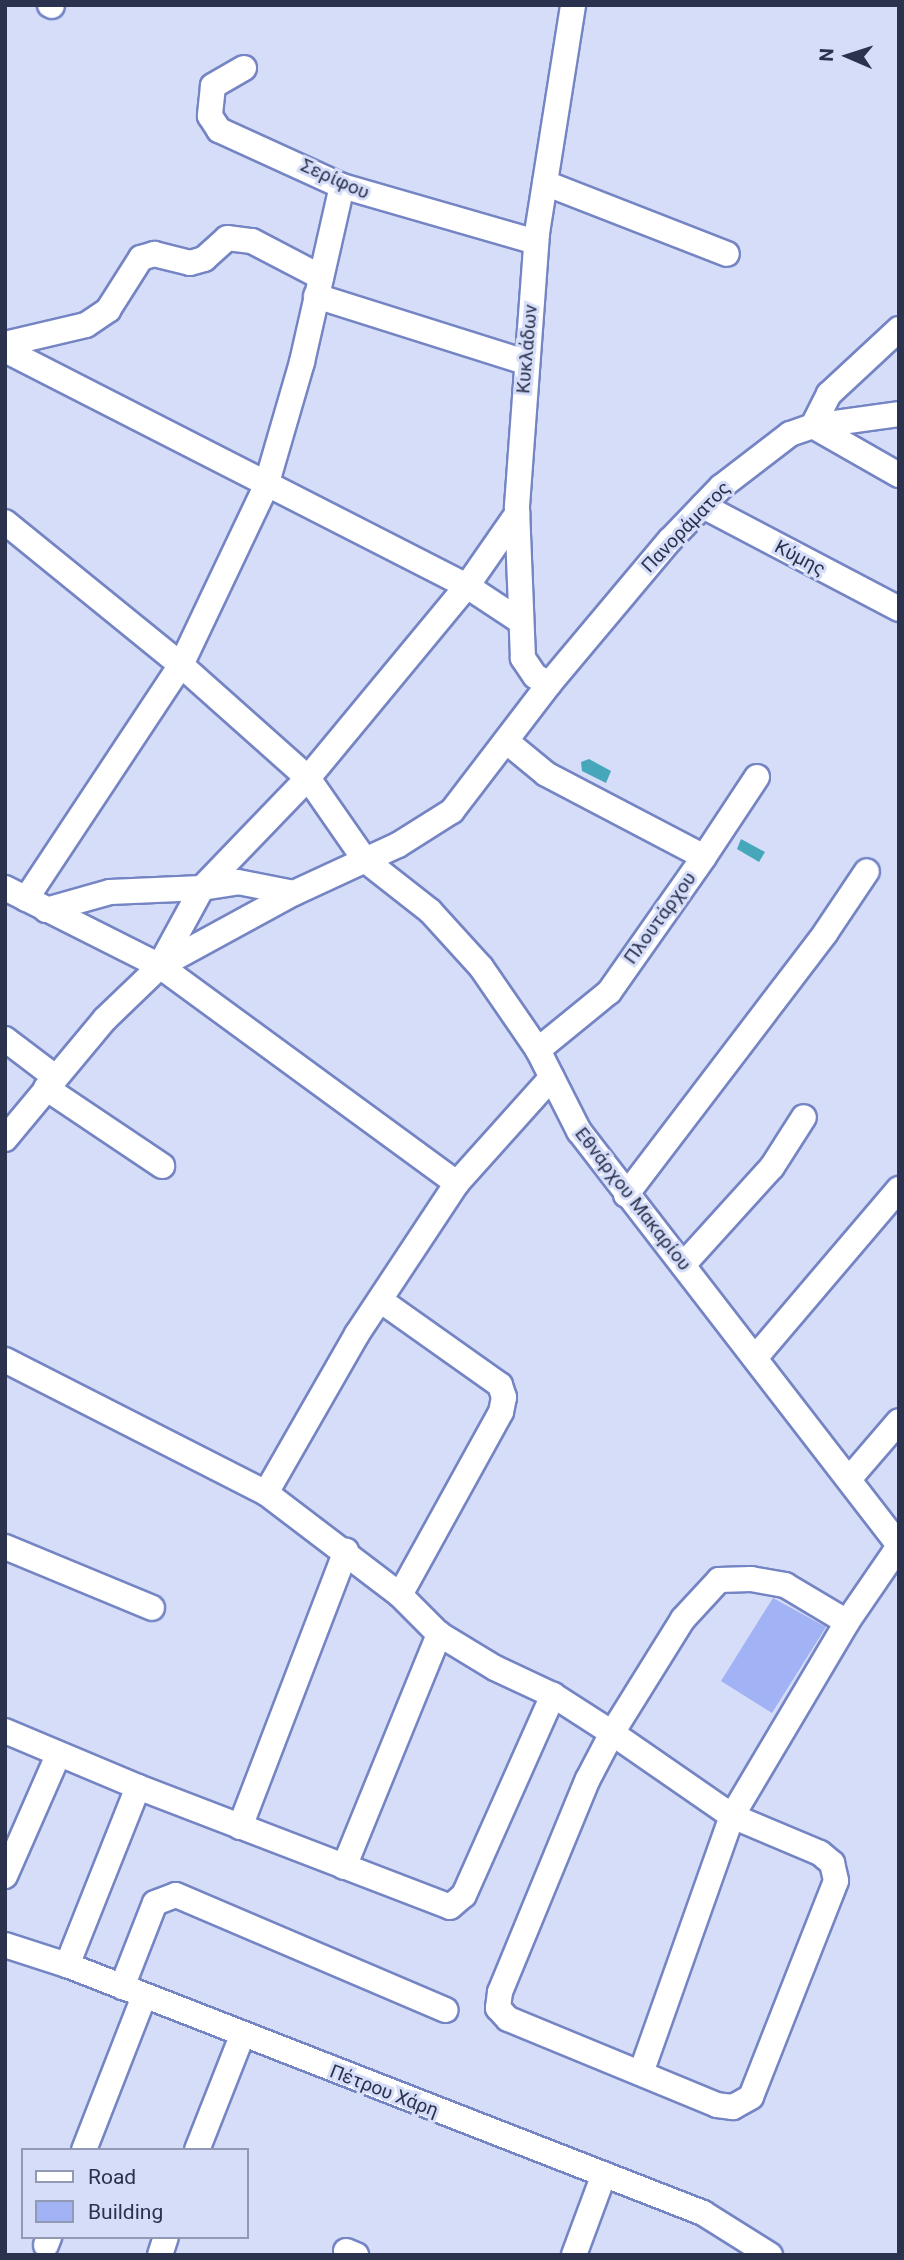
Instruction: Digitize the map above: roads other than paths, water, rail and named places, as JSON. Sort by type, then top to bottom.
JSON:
[{"type":"street","name":"Κυκλάδων","points":[[548,684],[528,668],[520,621],[517,514],[525,362],[536,242],[573,5]]},
{"type":"street","name":"Σερίφου","points":[[244,68],[213,86],[210,116],[219,130],[342,186],[536,242]]},
{"type":"street","points":[[545,183],[727,254]]},
{"type":"street","points":[[26,899],[181,665],[266,486],[319,287],[342,186]]},
{"type":"street","points":[[5,344],[86,326],[108,310],[141,258],[154,254],[190,263],[204,260],[227,239],[252,242],[319,287],[525,362]]},
{"type":"street","points":[[899,329],[829,394],[813,426],[899,475]]},
{"type":"street","points":[[5,350],[266,486],[467,586],[520,621]]},
{"type":"street","name":"Πανοράματος","points":[[160,966],[294,893],[427,830],[452,811],[548,684],[702,506],[790,435],[813,426],[899,414]]},
{"type":"street","name":"Κύμης","points":[[702,506],[899,609]]},
{"type":"street","points":[[5,1139],[105,1019],[160,966],[202,888],[308,778],[467,586],[517,514]]},
{"type":"street","name":"Εθνάρχου Μακαρίου","points":[[5,522],[181,665],[308,778],[365,860],[430,911],[481,967],[538,1050],[579,1131],[899,1545]]},
{"type":"street","name":"Πλουτάρχου","points":[[506,741],[546,774],[704,857],[609,992],[538,1050]]},
{"type":"street","points":[[704,857],[757,777]]},
{"type":"street","points":[[626,1195],[826,932],[867,871]]},
{"type":"street","points":[[26,899],[202,888],[238,882],[294,893]]},
{"type":"street","points":[[26,899],[160,966],[457,1183]]},
{"type":"street","points":[[5,1039],[51,1083],[162,1166]]},
{"type":"street","points":[[267,1493],[380,1300],[457,1183],[552,1077]]},
{"type":"street","points":[[683,1265],[772,1167],[804,1117]]},
{"type":"street","points":[[755,1359],[899,1189]]},
{"type":"street","points":[[380,1300],[500,1385],[504,1397],[501,1412],[400,1595]]},
{"type":"street","points":[[5,1360],[267,1493],[346,1550],[400,1595],[439,1634],[495,1668],[553,1695],[612,1733],[732,1816],[820,1853],[832,1863],[836,1881],[830,1904],[751,2098],[733,2107],[717,2105],[508,2018],[498,2008],[500,1993],[588,1779],[612,1733],[683,1619],[719,1580],[785,1585],[847,1622]]},
{"type":"street","points":[[849,1478],[899,1421]]},
{"type":"street","points":[[641,2073],[732,1816],[847,1622],[899,1545]]},
{"type":"street","points":[[5,1547],[152,1608]]},
{"type":"street","points":[[240,1827],[346,1550]]},
{"type":"street","points":[[344,1867],[439,1634]]},
{"type":"street","points":[[5,1731],[138,1787],[450,1907],[464,1895],[553,1695]]},
{"type":"street","points":[[5,1876],[58,1755]]},
{"type":"street","points":[[67,1965],[138,1787]]},
{"type":"street","points":[[86,2148],[133,1992],[155,1903],[176,1895],[446,2010]]},
{"type":"street","name":"Πέτρου Χάρη","points":[[5,1945],[67,1965],[242,2036],[703,2213],[770,2255]]},
{"type":"street","points":[[198,2148],[242,2036]]},
{"type":"street","points":[[574,2255],[604,2174]]},
{"type":"water","points":[[589,759],[611,771],[606,783],[582,771],[581,762]]},
{"type":"water","points":[[741,839],[765,852],[759,862],[737,849]]}]
